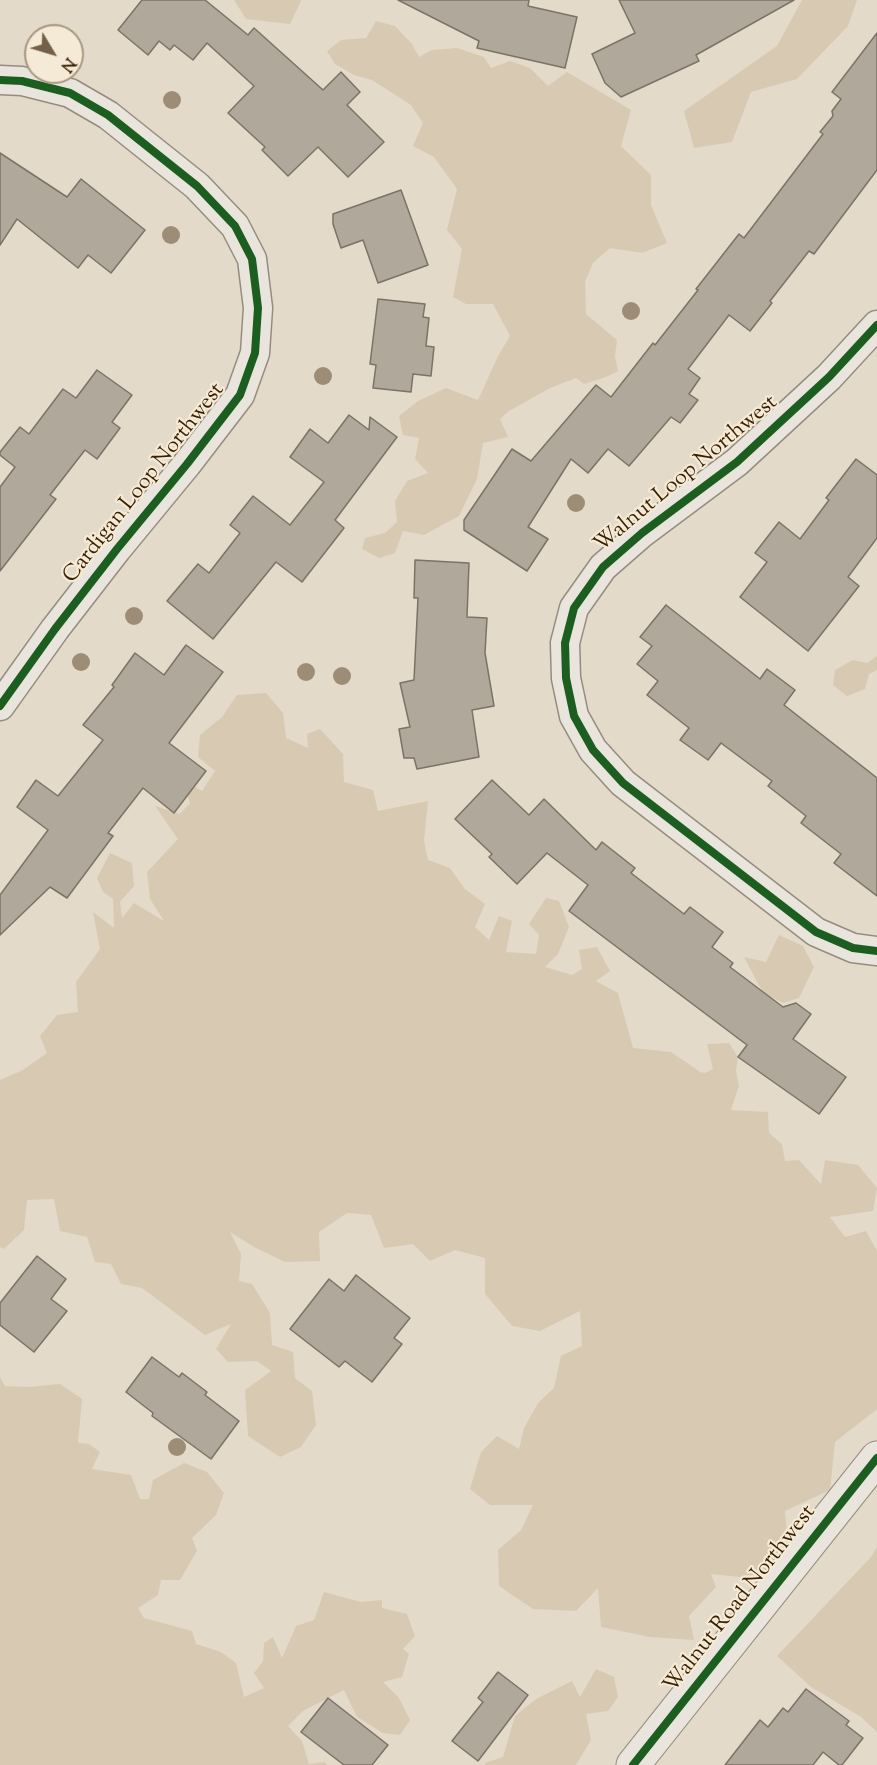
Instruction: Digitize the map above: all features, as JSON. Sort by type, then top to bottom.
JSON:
[{"type":"street","name":"Cardigan Loop Northwest","points":[[0,80],[22,81],[70,93],[108,115],[197,186],[235,226],[252,259],[258,308],[255,353],[240,395],[55,629],[0,706]]},
{"type":"street","name":"Walnut Loop Northwest","points":[[877,325],[829,376],[737,462],[642,534],[603,567],[574,608],[565,644],[566,678],[574,716],[593,750],[623,783],[816,932],[853,948],[877,951]]},
{"type":"street","name":"Walnut Road Northwest","points":[[633,1765],[877,1458]]},
{"type":"shaded area","points":[[234,0],[301,1],[290,24],[246,19]]},
{"type":"shaded area","points":[[802,0],[857,0],[848,26],[797,79],[751,92],[732,142],[694,148],[684,111],[777,46]]},
{"type":"shaded area","points":[[376,21],[395,26],[412,44],[419,57],[432,50],[457,48],[484,57],[491,68],[510,61],[530,68],[548,86],[567,72],[631,110],[621,146],[651,175],[651,205],[667,243],[642,253],[610,248],[593,263],[585,282],[586,314],[617,340],[615,356],[618,371],[584,384],[576,378],[550,388],[509,411],[500,419],[508,437],[483,443],[477,479],[459,516],[424,535],[403,531],[395,553],[379,558],[362,549],[365,538],[385,533],[397,522],[395,501],[407,481],[428,473],[415,459],[419,438],[403,435],[399,416],[418,401],[446,388],[478,400],[510,336],[493,304],[466,304],[453,297],[462,249],[447,230],[457,189],[434,157],[413,146],[423,123],[411,105],[372,80],[354,75],[335,64],[327,51],[341,40],[366,38]]},
{"type":"shaded area","points":[[877,656],[877,670],[869,674],[865,689],[847,696],[833,685],[835,670],[853,660],[867,663]]},
{"type":"shaded area","points":[[266,693],[283,713],[286,738],[308,748],[307,734],[320,729],[343,754],[344,782],[373,790],[378,811],[428,801],[424,841],[428,860],[450,868],[464,888],[485,904],[475,927],[489,940],[499,916],[512,921],[506,952],[536,954],[539,935],[529,924],[546,898],[559,901],[569,927],[558,954],[545,967],[572,975],[582,969],[579,950],[597,947],[610,971],[596,981],[618,993],[633,1048],[671,1052],[705,1073],[713,1069],[707,1044],[729,1043],[738,1057],[736,1071],[739,1086],[731,1110],[768,1112],[769,1133],[782,1144],[785,1161],[799,1160],[821,1184],[825,1160],[858,1165],[877,1188],[873,1211],[830,1217],[845,1237],[866,1231],[877,1251],[877,1409],[835,1442],[830,1490],[785,1511],[788,1548],[769,1580],[711,1574],[716,1587],[689,1616],[694,1640],[650,1637],[601,1627],[598,1588],[576,1611],[533,1609],[499,1586],[498,1550],[521,1530],[533,1505],[490,1505],[470,1489],[481,1452],[497,1436],[519,1449],[524,1428],[538,1403],[554,1388],[561,1356],[582,1346],[580,1311],[540,1331],[512,1326],[485,1294],[485,1258],[455,1250],[430,1261],[413,1244],[384,1248],[371,1215],[347,1213],[319,1232],[320,1261],[285,1262],[230,1232],[241,1254],[239,1281],[252,1284],[270,1313],[272,1345],[293,1352],[295,1378],[312,1391],[316,1425],[301,1447],[280,1457],[248,1436],[245,1390],[271,1371],[257,1361],[228,1362],[216,1349],[231,1324],[205,1335],[142,1288],[121,1284],[111,1264],[95,1262],[87,1237],[60,1231],[54,1199],[27,1200],[24,1230],[4,1249],[0,1247],[0,1080],[23,1070],[47,1053],[40,1036],[57,1015],[78,1012],[76,982],[100,949],[93,912],[114,928],[113,899],[103,892],[97,878],[110,853],[132,863],[134,886],[120,902],[122,918],[134,903],[164,921],[150,899],[147,872],[178,839],[155,806],[180,814],[190,803],[181,778],[202,791],[215,771],[198,757],[200,735],[222,717],[237,695]]},
{"type":"shaded area","points":[[779,935],[803,946],[814,967],[799,998],[783,1003],[763,993],[744,957],[766,962]]},
{"type":"shaded area","points":[[0,1377],[5,1386],[28,1387],[60,1384],[82,1399],[78,1443],[89,1444],[100,1452],[92,1469],[131,1475],[140,1499],[149,1499],[153,1480],[184,1463],[207,1472],[224,1493],[216,1515],[192,1538],[197,1551],[180,1580],[161,1580],[158,1595],[138,1608],[144,1618],[192,1631],[196,1644],[221,1652],[236,1663],[244,1697],[264,1688],[254,1673],[263,1661],[264,1643],[273,1637],[282,1658],[296,1626],[314,1620],[324,1592],[361,1602],[382,1600],[382,1608],[407,1614],[415,1636],[403,1649],[409,1654],[402,1677],[383,1682],[399,1698],[410,1720],[400,1735],[383,1733],[357,1717],[344,1690],[303,1711],[288,1726],[302,1741],[309,1764],[325,1762],[327,1765],[0,1765]]},
{"type":"shaded area","points":[[877,1547],[877,1732],[861,1717],[811,1687],[777,1656],[871,1557]]},
{"type":"shaded area","points":[[596,1669],[614,1677],[618,1697],[608,1711],[586,1714],[591,1740],[576,1765],[485,1765],[485,1763],[503,1757],[515,1716],[536,1699],[572,1681],[580,1697]]},
{"type":"building","points":[[142,0],[205,0],[248,35],[254,28],[323,90],[341,72],[360,92],[347,105],[384,142],[348,177],[318,147],[288,176],[262,150],[265,147],[228,113],[254,86],[207,43],[193,60],[174,45],[170,50],[159,41],[148,55],[118,30]]},
{"type":"building","points":[[398,0],[529,0],[528,6],[577,17],[565,68],[477,48],[479,41]]},
{"type":"building","points":[[619,0],[794,0],[696,55],[699,61],[621,97],[605,83],[592,54],[635,33]]},
{"type":"building","points":[[877,33],[877,170],[814,254],[809,251],[750,331],[729,315],[688,369],[700,378],[689,394],[698,400],[680,423],[671,417],[629,466],[608,449],[588,473],[571,459],[528,527],[548,539],[527,571],[464,530],[464,520],[512,449],[531,461],[596,385],[611,397],[653,343],[655,345],[739,234],[744,238],[823,134],[820,132],[833,116],[832,111],[841,99],[832,92]]},
{"type":"building","points":[[0,153],[67,197],[81,179],[145,230],[111,273],[88,255],[78,268],[17,219],[0,245]]},
{"type":"building","points":[[401,190],[428,265],[378,283],[363,240],[341,248],[333,224],[333,214]]},
{"type":"building","points":[[378,299],[425,304],[423,317],[429,318],[426,346],[434,347],[431,376],[413,374],[411,392],[373,388],[376,365],[370,364]]},
{"type":"building","points":[[97,370],[132,395],[112,422],[120,428],[97,459],[85,450],[50,495],[56,499],[0,571],[0,487],[15,467],[0,455],[0,452],[20,427],[29,434],[63,389],[76,398]]},
{"type":"building","points":[[349,415],[369,430],[370,417],[397,437],[335,520],[344,528],[302,582],[276,562],[213,639],[167,601],[198,564],[209,573],[240,533],[230,525],[253,496],[290,525],[324,482],[290,457],[310,429],[328,443]]},
{"type":"building","points":[[856,459],[877,475],[877,538],[848,577],[859,586],[808,651],[740,597],[767,562],[755,553],[779,522],[800,539],[829,500],[826,498]]},
{"type":"building","points":[[415,560],[469,563],[467,617],[487,618],[485,653],[494,706],[472,710],[479,757],[417,769],[414,758],[404,758],[399,729],[410,727],[400,683],[414,680],[418,598],[414,598]]},
{"type":"building","points":[[666,605],[760,679],[767,669],[795,690],[784,705],[877,778],[877,896],[834,863],[841,854],[801,823],[806,816],[768,786],[772,781],[721,743],[708,760],[680,740],[689,728],[647,695],[658,681],[637,664],[652,646],[640,637]]},
{"type":"building","points":[[186,645],[223,672],[169,743],[206,771],[174,813],[143,788],[108,833],[113,836],[67,898],[50,887],[0,935],[0,895],[48,830],[17,807],[36,780],[58,796],[103,740],[83,725],[114,687],[112,685],[135,653],[164,675]]},
{"type":"building","points":[[492,780],[529,815],[544,799],[596,850],[602,842],[635,868],[631,873],[684,914],[690,907],[723,932],[712,947],[733,963],[730,967],[783,1007],[796,1003],[811,1014],[793,1039],[846,1077],[819,1114],[738,1057],[747,1045],[569,911],[588,885],[547,853],[517,884],[489,857],[492,854],[455,819]]},
{"type":"building","points":[[37,1256],[66,1279],[51,1299],[67,1311],[34,1352],[0,1325],[0,1303]]},
{"type":"building","points":[[356,1275],[410,1318],[394,1338],[402,1344],[372,1382],[345,1361],[339,1367],[290,1329],[329,1279],[344,1291]]},
{"type":"building","points":[[152,1357],[179,1377],[182,1373],[207,1392],[205,1395],[239,1421],[211,1459],[152,1416],[153,1413],[126,1392]]},
{"type":"building","points":[[498,1672],[528,1695],[478,1761],[452,1741],[483,1702],[478,1698]]},
{"type":"building","points":[[806,1689],[849,1721],[846,1725],[863,1738],[842,1765],[823,1752],[813,1765],[725,1765],[760,1720],[768,1727],[783,1708],[788,1712]]},
{"type":"building","points":[[328,1698],[388,1745],[372,1765],[344,1765],[301,1732]]},
{"type":"cycle path","points":[[0,80],[22,81],[70,93],[108,115],[197,186],[235,226],[252,259],[258,308],[255,353],[240,395],[55,629],[0,706]]},
{"type":"cycle path","points":[[877,325],[829,377],[737,462],[642,533],[603,567],[574,608],[565,643],[566,678],[574,716],[593,750],[623,783],[816,932],[853,948],[877,951]]},
{"type":"cycle path","points":[[633,1765],[877,1458]]}]
